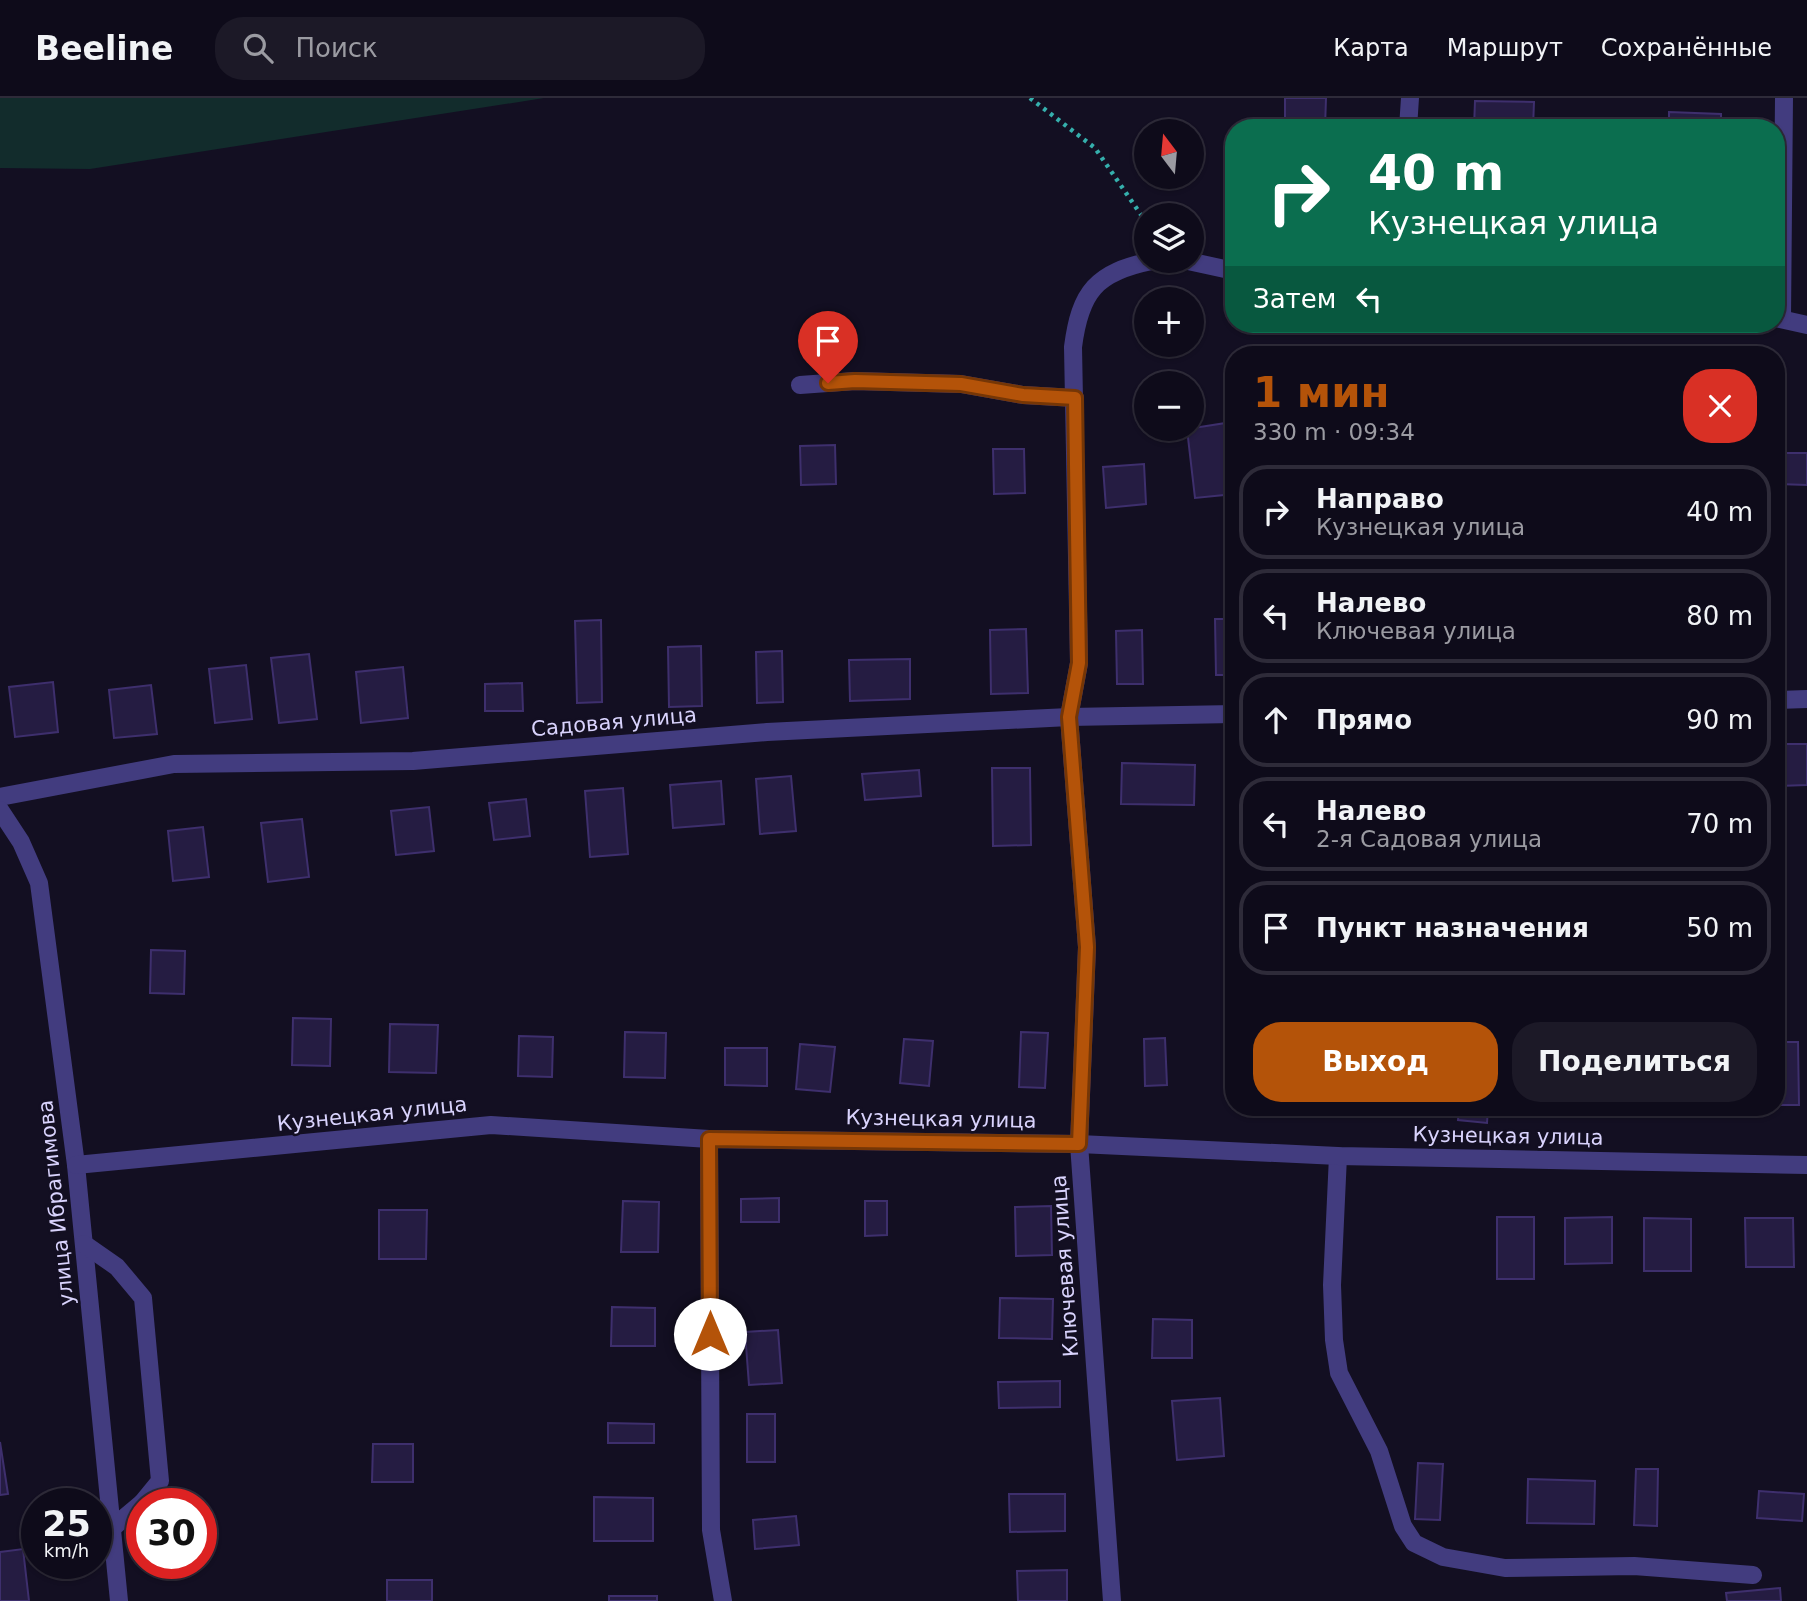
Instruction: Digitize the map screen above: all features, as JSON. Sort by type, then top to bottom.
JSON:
[{"type":"street","points":[[1409,119],[1410,98]]},
{"type":"street","points":[[1784,98],[1784,119]]},
{"type":"street","points":[[1204,264],[1225,269]]},
{"type":"street","name":"Ключевая улица","points":[[1112,1601],[1079,1144],[1087,947],[1069,717],[1079,663],[1073,347],[1077,317],[1088,293],[1107,276],[1134,265]]},
{"type":"street","points":[[1785,320],[1807,325]]},
{"type":"street","points":[[800,384],[855,381],[961,384],[1023,395],[1075,398]]},
{"type":"street","points":[[1785,700],[1807,699]]},
{"type":"street","name":"Садовая улица","points":[[0,797],[174,764],[413,761],[767,732],[1069,717],[1225,714]]},
{"type":"street","name":"улица Ибрагимова","points":[[0,810],[21,842],[39,883],[76,1165],[107,1488]]},
{"type":"street","name":"Кузнецкая улица","points":[[76,1165],[491,1125],[709,1139],[1079,1144],[1338,1156],[1807,1165]]},
{"type":"street","points":[[709,1139],[712,1530],[723,1601]]},
{"type":"street","points":[[1338,1156],[1332,1285],[1334,1340],[1339,1373],[1379,1451],[1403,1526],[1414,1543],[1443,1557],[1504,1568],[1634,1566],[1753,1575]]},
{"type":"street","points":[[84,1244],[117,1267],[143,1298],[160,1481],[154,1488]]},
{"type":"street","points":[[112,1528],[126,1516]]},
{"type":"street","name":"улица Ибрагимова","points":[[112,1538],[119,1601]]},
{"type":"path","points":[[1030,98],[1095,148],[1134,205]]},
{"type":"green space","points":[[0,98],[544,98],[90,169],[0,168]]},
{"type":"building","points":[[1285,98],[1326,98],[1325,119],[1285,119]]},
{"type":"building","points":[[1475,101],[1534,102],[1533,119],[1474,119]]},
{"type":"building","points":[[1669,112],[1721,114],[1721,119],[1669,119]]},
{"type":"building","points":[[1225,423],[1225,495],[1195,498],[1188,441],[1204,441],[1204,426]]},
{"type":"building","points":[[835,445],[836,484],[801,485],[800,446]]},
{"type":"building","points":[[993,449],[1024,449],[1025,493],[994,494]]},
{"type":"building","points":[[1785,453],[1807,453],[1807,485],[1785,484]]},
{"type":"building","points":[[1144,464],[1146,504],[1106,508],[1103,467]]},
{"type":"building","points":[[1215,619],[1225,619],[1225,675],[1216,675]]},
{"type":"building","points":[[601,620],[602,702],[577,703],[575,621]]},
{"type":"building","points":[[1026,629],[1028,693],[991,694],[990,630]]},
{"type":"building","points":[[1142,630],[1143,684],[1117,684],[1116,631]]},
{"type":"building","points":[[701,646],[702,706],[669,707],[668,647]]},
{"type":"building","points":[[782,651],[783,702],[757,703],[756,652]]},
{"type":"building","points":[[309,654],[317,719],[279,723],[271,658]]},
{"type":"building","points":[[910,659],[910,699],[850,701],[849,660]]},
{"type":"building","points":[[246,665],[252,719],[215,723],[209,669]]},
{"type":"building","points":[[403,667],[408,718],[361,723],[356,672]]},
{"type":"building","points":[[53,682],[58,732],[15,737],[9,687]]},
{"type":"building","points":[[522,683],[523,711],[485,711],[485,684]]},
{"type":"building","points":[[151,685],[157,734],[114,738],[109,690]]},
{"type":"building","points":[[1785,744],[1807,744],[1807,785],[1785,786]]},
{"type":"building","points":[[1122,763],[1195,765],[1194,805],[1121,804]]},
{"type":"building","points":[[992,768],[1030,768],[1031,845],[993,846]]},
{"type":"building","points":[[919,770],[921,796],[865,800],[862,774]]},
{"type":"building","points":[[791,776],[796,831],[760,834],[756,779]]},
{"type":"building","points":[[721,781],[724,824],[673,828],[670,785]]},
{"type":"building","points":[[623,788],[628,854],[590,857],[585,791]]},
{"type":"building","points":[[526,799],[530,836],[494,840],[489,803]]},
{"type":"building","points":[[429,807],[434,851],[396,855],[391,811]]},
{"type":"building","points":[[302,819],[309,877],[268,882],[261,823]]},
{"type":"building","points":[[203,827],[209,877],[173,881],[168,831]]},
{"type":"building","points":[[151,950],[185,951],[184,994],[150,993]]},
{"type":"building","points":[[293,1018],[331,1019],[330,1066],[292,1065]]},
{"type":"building","points":[[390,1024],[438,1025],[436,1073],[389,1072]]},
{"type":"building","points":[[625,1032],[666,1033],[665,1078],[624,1077]]},
{"type":"building","points":[[1021,1032],[1048,1033],[1045,1088],[1019,1087]]},
{"type":"building","points":[[519,1036],[553,1037],[552,1077],[518,1076]]},
{"type":"building","points":[[1165,1038],[1167,1085],[1145,1086],[1144,1039]]},
{"type":"building","points":[[904,1039],[933,1041],[929,1086],[900,1083]]},
{"type":"building","points":[[1785,1042],[1798,1042],[1799,1105],[1785,1105]]},
{"type":"building","points":[[800,1044],[835,1047],[830,1092],[796,1089]]},
{"type":"building","points":[[725,1048],[767,1048],[767,1086],[725,1085]]},
{"type":"building","points":[[1458,1116],[1487,1116],[1487,1123],[1458,1120]]},
{"type":"building","points":[[779,1198],[779,1222],[741,1222],[741,1199]]},
{"type":"building","points":[[623,1201],[659,1202],[658,1252],[621,1252]]},
{"type":"building","points":[[865,1201],[887,1201],[887,1235],[865,1236]]},
{"type":"building","points":[[1051,1206],[1052,1255],[1016,1256],[1015,1207]]},
{"type":"building","points":[[379,1210],[427,1210],[426,1259],[379,1259]]},
{"type":"building","points":[[1497,1217],[1534,1217],[1534,1279],[1497,1279]]},
{"type":"building","points":[[1612,1217],[1612,1263],[1565,1264],[1565,1218]]},
{"type":"building","points":[[1644,1218],[1691,1219],[1691,1271],[1644,1271]]},
{"type":"building","points":[[1745,1218],[1793,1218],[1794,1267],[1746,1267]]},
{"type":"building","points":[[1000,1298],[1053,1299],[1052,1339],[999,1338]]},
{"type":"building","points":[[612,1307],[655,1308],[655,1346],[611,1346]]},
{"type":"building","points":[[1153,1319],[1192,1320],[1192,1358],[1152,1358]]},
{"type":"building","points":[[778,1330],[782,1383],[749,1385],[745,1332]]},
{"type":"building","points":[[1060,1381],[1060,1407],[999,1408],[998,1382]]},
{"type":"building","points":[[1220,1398],[1224,1456],[1177,1460],[1172,1401]]},
{"type":"building","points":[[747,1414],[775,1414],[775,1462],[747,1462]]},
{"type":"building","points":[[608,1423],[654,1424],[654,1443],[608,1443]]},
{"type":"building","points":[[0,1442],[8,1494],[0,1495]]},
{"type":"building","points":[[373,1444],[413,1444],[413,1482],[372,1482]]},
{"type":"building","points":[[1418,1463],[1443,1464],[1440,1520],[1415,1519]]},
{"type":"building","points":[[1636,1469],[1658,1469],[1657,1526],[1634,1525]]},
{"type":"building","points":[[1528,1479],[1595,1481],[1594,1524],[1527,1523]]},
{"type":"building","points":[[1759,1491],[1804,1494],[1802,1521],[1757,1518]]},
{"type":"building","points":[[1009,1494],[1065,1494],[1065,1531],[1010,1532]]},
{"type":"building","points":[[594,1497],[653,1498],[653,1541],[594,1541]]},
{"type":"building","points":[[796,1516],[799,1545],[755,1549],[753,1520]]},
{"type":"building","points":[[21,1549],[21,1579],[26,1579],[29,1601],[0,1601],[0,1552]]},
{"type":"building","points":[[1067,1570],[1067,1601],[1018,1601],[1017,1571]]},
{"type":"building","points":[[387,1580],[432,1580],[432,1601],[387,1601]]},
{"type":"building","points":[[1780,1588],[1781,1601],[1727,1601],[1726,1593]]},
{"type":"building","points":[[609,1596],[657,1596],[657,1601],[609,1601]]},
{"type":"route","points":[[710,1334],[709,1139],[1079,1144],[1087,947],[1069,717],[1079,663],[1075,398],[1023,395],[961,384],[855,381],[828,383]]}]
